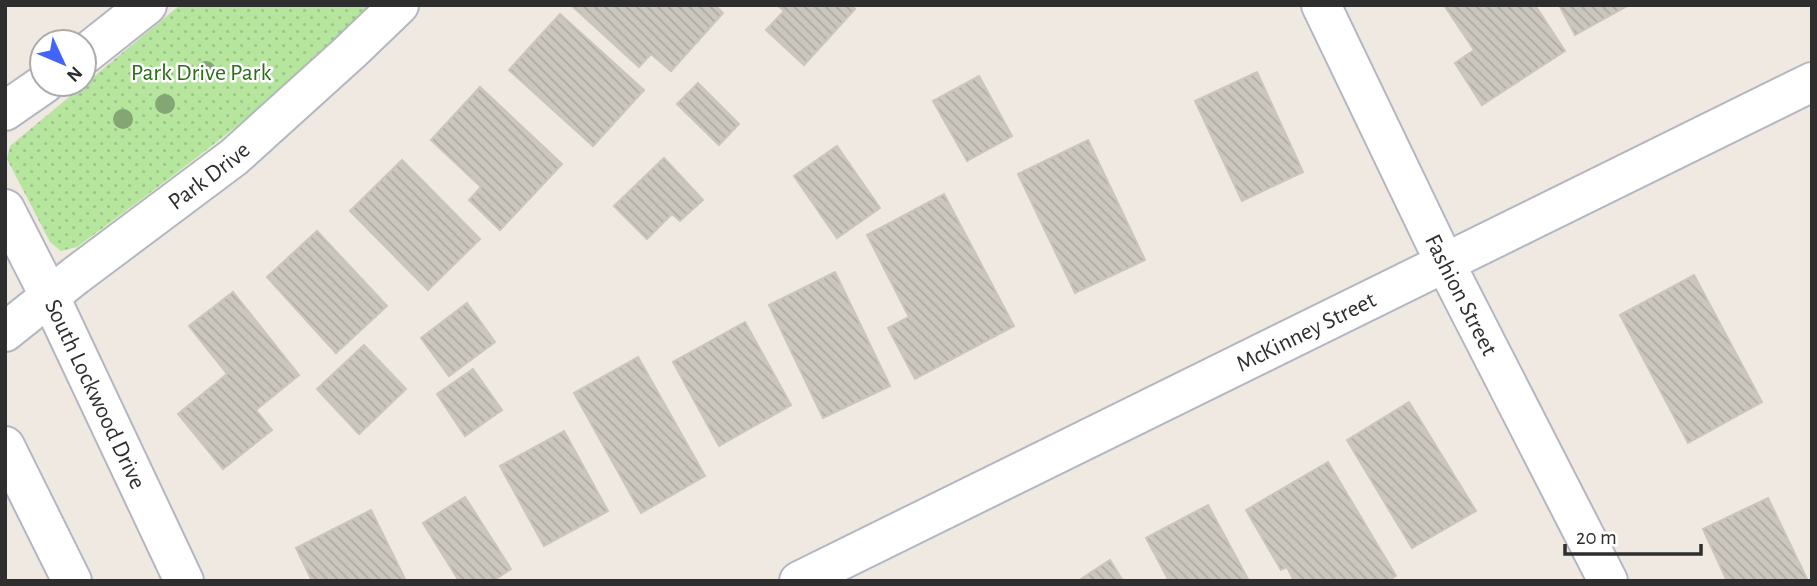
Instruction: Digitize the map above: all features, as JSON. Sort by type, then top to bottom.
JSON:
[{"type":"street","points":[[98,44],[147,5]]},
{"type":"street","name":"Park Drive","points":[[5,332],[75,275],[234,157],[399,5]]},
{"type":"street","name":"Fashion Street","points":[[1321,5],[1444,261],[1608,581]]},
{"type":"street","name":"McKinney Street","points":[[799,581],[1812,82]]},
{"type":"street","points":[[5,111],[28,95]]},
{"type":"street","name":"South Lockwood Drive","points":[[5,209],[50,297],[184,581]]},
{"type":"street","points":[[5,446],[72,581]]},
{"type":"green space","name":"Park Drive Park","points":[[180,5],[372,5],[303,71],[229,132],[77,247],[61,251],[50,242],[7,159],[10,146],[68,98],[98,98],[98,73]]},
{"type":"building","points":[[571,5],[715,5],[723,13],[671,71],[651,54],[639,67]]},
{"type":"building","points":[[777,5],[851,5],[855,9],[804,65],[766,30],[784,11]]},
{"type":"building","points":[[1444,5],[1535,5],[1565,51],[1482,105],[1455,63],[1474,50]]},
{"type":"building","points":[[1559,5],[1629,5],[1575,35]]},
{"type":"building","points":[[560,14],[644,90],[593,146],[509,70]]},
{"type":"building","points":[[1257,72],[1303,172],[1242,201],[1195,101]]},
{"type":"building","points":[[979,76],[1012,136],[967,161],[933,101]]},
{"type":"building","points":[[698,83],[739,124],[719,145],[677,104]]},
{"type":"building","points":[[480,87],[562,164],[500,230],[469,200],[481,187],[431,140]]},
{"type":"building","points":[[1088,140],[1145,260],[1075,293],[1018,174]]},
{"type":"building","points":[[837,146],[880,208],[837,238],[794,176]]},
{"type":"building","points":[[664,158],[703,200],[680,221],[672,214],[647,239],[614,206]]},
{"type":"building","points":[[402,160],[480,239],[428,290],[350,211]]},
{"type":"building","points":[[944,194],[1014,326],[915,379],[888,328],[909,317],[867,235]]},
{"type":"building","points":[[317,231],[387,306],[336,353],[267,277]]},
{"type":"building","points":[[835,272],[890,386],[823,418],[769,305]]},
{"type":"building","points":[[1694,275],[1762,402],[1688,443],[1620,315]]},
{"type":"building","points":[[233,292],[299,375],[256,410],[272,430],[223,469],[178,414],[227,374],[189,326]]},
{"type":"building","points":[[467,303],[495,342],[449,376],[421,338]]},
{"type":"building","points":[[745,322],[791,405],[719,446],[673,362]]},
{"type":"building","points":[[364,345],[406,389],[359,434],[317,389]]},
{"type":"building","points":[[638,357],[705,476],[641,513],[574,393]]},
{"type":"building","points":[[473,369],[502,410],[465,436],[437,394]]},
{"type":"building","points":[[1409,402],[1476,511],[1412,548],[1347,440]]},
{"type":"building","points":[[564,431],[608,511],[544,546],[500,466]]},
{"type":"building","points":[[1328,462],[1396,576],[1387,581],[1294,581],[1287,567],[1281,570],[1246,510]]},
{"type":"building","points":[[465,497],[511,569],[493,581],[459,581],[423,523]]},
{"type":"building","points":[[1768,498],[1808,581],[1727,581],[1703,529]]},
{"type":"building","points":[[1208,505],[1249,581],[1169,581],[1146,538]]},
{"type":"building","points":[[371,510],[406,581],[312,581],[296,548]]},
{"type":"building","points":[[1110,560],[1123,581],[1078,581]]}]
